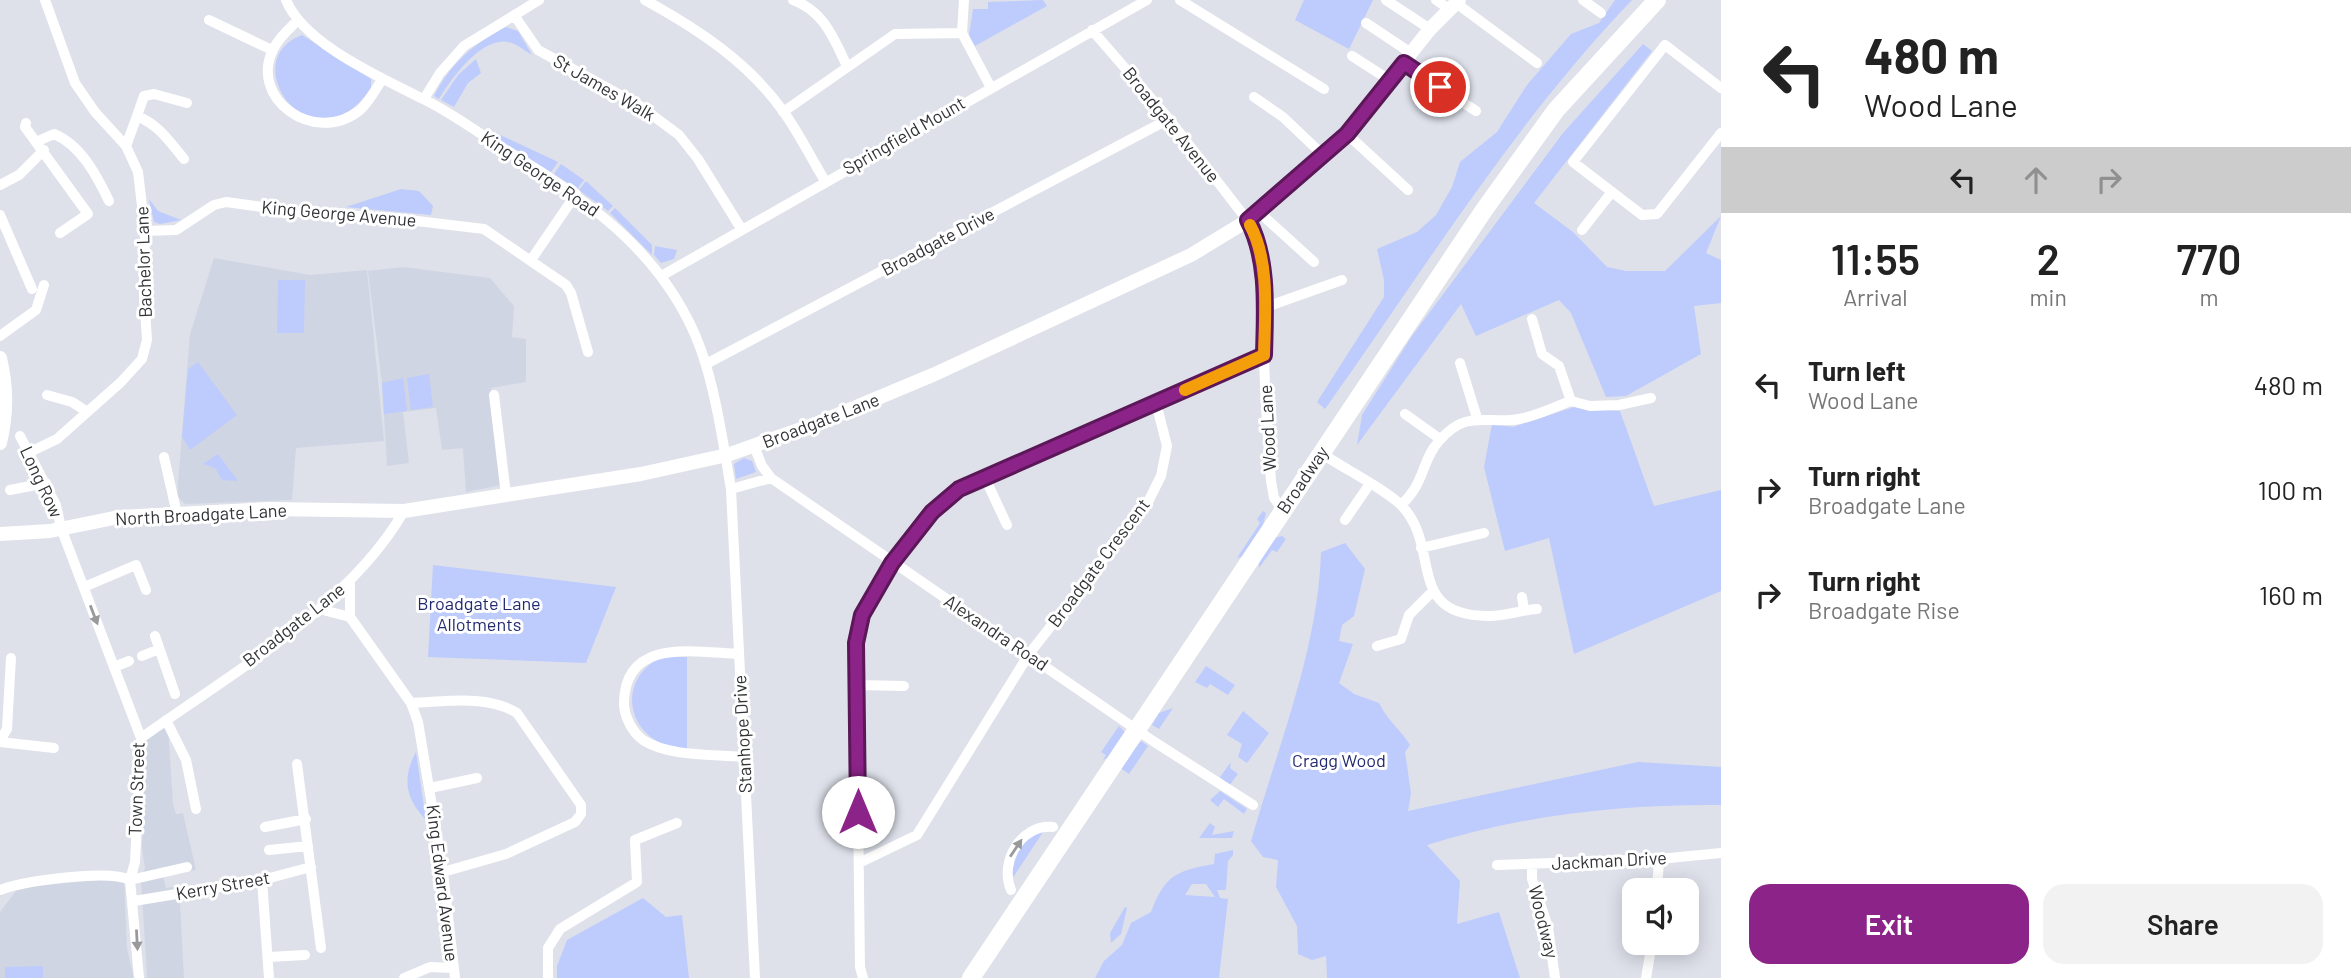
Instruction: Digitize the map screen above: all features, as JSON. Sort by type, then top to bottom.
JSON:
[{"type":"highway","name":"Broadway","points":[[971,978],[1447,264],[1556,110],[1657,0]]},
{"type":"street","name":"Bachelor Lane","points":[[28,453],[57,439],[142,359],[147,340],[144,294],[145,231],[138,172],[126,146],[94,112],[75,83],[45,0]]},
{"type":"street","name":"King George Road","points":[[286,0],[309,32],[382,79],[424,99],[576,194],[623,233],[663,275],[683,311],[706,364],[727,455]]},
{"type":"street","points":[[424,99],[440,73],[464,46],[539,0]]},
{"type":"street","points":[[645,0],[716,43],[738,61],[783,112],[825,181]]},
{"type":"street","points":[[793,0],[804,4],[826,23],[846,65]]},
{"type":"street","points":[[964,0],[962,33],[990,86]]},
{"type":"street","name":"Springfield Mount","points":[[663,275],[990,86],[1147,0]]},
{"type":"street","points":[[1180,0],[1324,89]]},
{"type":"street","points":[[1386,0],[1430,29]]},
{"type":"street","points":[[1436,0],[1455,4],[1537,63]]},
{"type":"street","points":[[1583,0],[1601,13]]},
{"type":"street","name":"Broadgate Lane","points":[[141,738],[319,609],[350,582],[378,552],[404,511],[592,484],[727,455],[877,400],[1192,256],[1254,217],[1347,134],[1430,29],[1455,4]]},
{"type":"street","name":"St James Walk","points":[[514,15],[538,50],[640,106],[679,135],[698,159],[742,230]]},
{"type":"street","points":[[209,20],[272,51]]},
{"type":"street","points":[[299,20],[272,51],[269,71],[274,91],[284,107],[300,119],[314,123],[344,119],[361,109],[382,79]]},
{"type":"street","points":[[1366,23],[1476,111]]},
{"type":"street","name":"Broadgate Avenue","points":[[1092,30],[1254,217]]},
{"type":"street","points":[[783,112],[895,33],[962,33]]},
{"type":"street","points":[[1721,88],[1665,45],[1573,162],[1642,215],[1657,214],[1721,133]]},
{"type":"street","points":[[1353,56],[1391,81]]},
{"type":"street","points":[[126,146],[144,96],[154,94],[187,103]]},
{"type":"street","points":[[1254,97],[1283,117],[1324,156]]},
{"type":"street","points":[[136,117],[152,122],[184,159]]},
{"type":"street","name":"Broadgate Drive","points":[[706,364],[1168,119]]},
{"type":"street","points":[[26,123],[25,127],[88,214],[60,233]]},
{"type":"street","points":[[36,142],[54,134],[62,137],[92,167],[109,201]]},
{"type":"street","points":[[1347,134],[1408,190]]},
{"type":"street","points":[[0,185],[19,175],[44,150]]},
{"type":"street","points":[[1582,230],[1612,192]]},
{"type":"street","points":[[531,260],[576,194]]},
{"type":"street","name":"King George Avenue","points":[[145,231],[176,230],[214,205],[226,202],[306,213],[472,226],[495,235],[566,285],[571,293],[587,352]]},
{"type":"street","points":[[0,215],[32,289]]},
{"type":"street","points":[[1254,217],[1314,262]]},
{"type":"street","name":"Wood Lane","points":[[1254,217],[1266,307],[1264,355],[1271,481],[1275,498],[1283,510]]},
{"type":"street","points":[[1266,307],[1342,280]]},
{"type":"street","points":[[0,336],[36,310],[44,285]]},
{"type":"street","points":[[1532,319],[1542,354],[1559,366],[1571,401]]},
{"type":"street","points":[[863,978],[856,643],[862,615],[892,563],[932,512],[959,489],[1264,355]]},
{"type":"street","points":[[0,358],[7,390],[7,414],[0,443]]},
{"type":"street","points":[[1460,363],[1478,418]]},
{"type":"street","points":[[47,395],[72,402],[86,411]]},
{"type":"street","points":[[494,395],[506,495]]},
{"type":"street","points":[[1401,505],[1417,488],[1440,439],[1478,418],[1522,419],[1571,401],[1591,406],[1619,405],[1651,398]]},
{"type":"street","name":"Broadgate Crescent","points":[[859,863],[916,835],[1029,654],[1152,495],[1161,476],[1167,446],[1156,403]]},
{"type":"street","points":[[1405,414],[1440,439]]},
{"type":"street","name":"Long Row","points":[[20,436],[46,483],[61,528]]},
{"type":"street","name":"Alexandra Road","points":[[754,446],[772,478],[892,563],[1253,806]]},
{"type":"street","points":[[1321,453],[1401,505],[1410,518],[1432,592],[1439,600],[1461,612],[1490,616],[1537,609]]},
{"type":"street","name":"Stanhope Drive","points":[[727,455],[731,489],[755,978]]},
{"type":"street","points":[[164,457],[177,514]]},
{"type":"street","points":[[731,489],[772,478]]},
{"type":"street","points":[[985,478],[1007,525]]},
{"type":"street","points":[[10,490],[46,483]]},
{"type":"street","points":[[1345,520],[1369,485]]},
{"type":"street","name":"North Broadgate Lane","points":[[0,534],[61,528],[119,517],[269,509],[404,511]]},
{"type":"street","name":"Town Street","points":[[61,528],[141,738],[135,862],[130,880],[139,978]]},
{"type":"street","points":[[1421,548],[1484,533]]},
{"type":"street","points":[[84,587],[136,565],[146,590]]},
{"type":"street","points":[[319,609],[350,617],[350,582]]},
{"type":"street","points":[[1377,646],[1401,639],[1409,615],[1432,592]]},
{"type":"street","points":[[1522,597],[1524,610]]},
{"type":"street","name":"King Edward Avenue","points":[[350,617],[411,703],[418,723],[443,872],[454,973]]},
{"type":"street","points":[[155,636],[175,694]]},
{"type":"street","points":[[142,656],[159,649]]},
{"type":"street","points":[[739,654],[669,651],[651,656],[628,681],[624,707],[633,730],[655,746],[743,757]]},
{"type":"street","points":[[12,658],[7,729],[0,742],[54,748]]},
{"type":"street","points":[[114,667],[129,661]]},
{"type":"street","points":[[858,685],[904,686]]},
{"type":"street","points":[[411,703],[478,701],[505,706],[527,724],[581,805],[581,814],[575,822],[506,854],[443,872]]},
{"type":"street","points":[[166,720],[186,760],[196,809]]},
{"type":"street","points":[[297,764],[321,948]]},
{"type":"street","name":"King Edward Avenue","points":[[430,788],[477,778]]},
{"type":"street","points":[[264,827],[306,819]]},
{"type":"street","points":[[548,978],[548,948],[560,929],[637,882],[635,840],[677,823]]},
{"type":"street","points":[[1011,890],[1008,883],[1008,860],[1022,838],[1045,826],[1053,827]]},
{"type":"street","points":[[269,850],[308,846]]},
{"type":"street","name":"Jackman Drive","points":[[1497,864],[1659,859],[1721,853]]},
{"type":"street","points":[[1658,878],[1659,859]]},
{"type":"street","name":"Woodway","points":[[1532,865],[1532,879],[1548,926],[1555,978]]},
{"type":"street","points":[[0,890],[31,881],[113,876],[130,880],[187,867]]},
{"type":"street","name":"Kerry Street","points":[[134,901],[262,880],[311,867]]},
{"type":"street","points":[[262,880],[269,978]]},
{"type":"street","points":[[269,957],[305,955]]},
{"type":"street","points":[[1646,978],[1650,955]]},
{"type":"street","points":[[404,978],[430,967],[454,973]]},
{"type":"shaded area","points":[[214,258],[310,275],[367,270],[384,441],[296,448],[292,500],[185,504],[177,496],[190,334]]},
{"type":"shaded area","points":[[403,267],[490,278],[514,306],[512,337],[526,339],[526,382],[491,388],[501,485],[466,492],[463,448],[442,450],[436,408],[403,412],[409,463],[387,466],[382,383],[368,271]]},
{"type":"shaded area","points":[[168,726],[173,804],[176,814],[183,813],[196,870],[163,876],[166,888],[179,886],[184,978],[147,978],[141,879],[145,868],[142,848],[145,743],[150,735]]},
{"type":"shaded area","points":[[124,878],[127,949],[134,978],[0,978],[0,912],[19,887]]},
{"type":"green space","points":[[1043,0],[1047,6],[975,46],[969,36],[973,9],[988,9],[988,2]]},
{"type":"green space","points":[[1304,0],[1373,0],[1349,49],[1295,20]]},
{"type":"green space","points":[[1615,0],[1632,0],[1589,47],[1509,147],[1325,409],[1317,402],[1384,297],[1384,280],[1377,249],[1417,232],[1436,215],[1452,187],[1460,162],[1497,132],[1527,85],[1571,34],[1599,23]]},
{"type":"green space","points":[[506,27],[518,31],[532,55],[508,42],[488,46],[468,61],[439,99],[434,96],[464,55]]},
{"type":"green space","points":[[302,35],[371,79],[371,88],[349,111],[326,119],[305,115],[289,103],[278,86],[276,66],[283,48]]},
{"type":"green space","points":[[1643,44],[1652,51],[1534,203],[1573,232],[1607,267],[1626,271],[1665,271],[1721,216],[1706,253],[1721,260],[1721,303],[1694,306],[1701,354],[1626,396],[1606,397],[1571,313],[1559,300],[1476,336],[1461,304],[1357,445],[1362,415],[1412,336],[1563,133]]},
{"type":"green space","points":[[476,59],[481,73],[468,83],[454,107],[441,100],[458,75]]},
{"type":"green space","points":[[496,133],[558,162],[551,172],[493,138]]},
{"type":"green space","points":[[561,164],[584,180],[577,189],[554,174]]},
{"type":"green space","points":[[586,181],[613,206],[608,211],[579,190]]},
{"type":"green space","points":[[401,189],[419,191],[433,206],[431,215],[346,207]]},
{"type":"green space","points":[[149,199],[158,211],[181,220],[160,224],[154,222]]},
{"type":"green space","points":[[615,208],[652,245],[652,255],[610,213]]},
{"type":"green space","points":[[655,246],[677,250],[674,259],[661,263],[654,255]]},
{"type":"green space","points":[[278,280],[305,280],[304,333],[277,333]]},
{"type":"green space","points":[[198,362],[237,415],[190,450],[182,437],[188,369]]},
{"type":"green space","points":[[429,374],[433,407],[411,410],[407,378]]},
{"type":"green space","points":[[403,378],[407,411],[384,414],[382,383]]},
{"type":"green space","points":[[1574,407],[1620,411],[1654,506],[1721,490],[1721,591],[1574,654],[1549,538],[1505,551],[1484,467],[1492,424],[1513,427]]},
{"type":"green space","points":[[218,454],[238,481],[222,480],[215,468],[203,464]]},
{"type":"green space","points":[[744,458],[752,461],[756,472],[736,479],[734,464]]},
{"type":"green space","points":[[1263,511],[1266,513],[1262,528],[1244,556],[1237,558],[1260,523],[1257,519]]},
{"type":"green space","points":[[1282,536],[1286,539],[1277,552],[1272,550],[1259,568],[1259,560],[1274,538]]},
{"type":"green space","name":"Cragg Wood","points":[[1345,543],[1365,569],[1354,616],[1342,625],[1339,641],[1353,644],[1339,683],[1354,694],[1379,703],[1410,745],[1405,752],[1411,793],[1408,811],[1638,762],[1721,767],[1721,805],[1572,813],[1499,826],[1427,845],[1460,881],[1457,924],[1499,912],[1520,978],[1327,978],[1326,956],[1312,960],[1298,954],[1297,926],[1276,887],[1278,860],[1263,857],[1251,841],[1305,661],[1313,625],[1321,552]]},
{"type":"green space","name":"Broadgate Lane Allotments","points":[[433,565],[616,587],[586,663],[428,657]]},
{"type":"green space","points":[[663,657],[687,657],[687,749],[655,740],[644,731],[633,708],[632,696],[641,673]]},
{"type":"green space","points":[[1206,666],[1235,685],[1228,695],[1210,684],[1207,688],[1195,682]]},
{"type":"green space","points":[[1173,708],[1159,729],[1152,725],[1159,713]]},
{"type":"green space","points":[[1243,711],[1269,733],[1247,763],[1238,757],[1242,744],[1227,735]]},
{"type":"green space","points":[[1119,726],[1126,733],[1109,757],[1103,760],[1106,755],[1101,752]]},
{"type":"green space","points":[[1141,741],[1148,746],[1129,774],[1122,769],[1122,764]]},
{"type":"green space","points":[[416,752],[426,820],[414,804],[408,788],[409,770]]},
{"type":"green space","points":[[1231,762],[1230,768],[1238,774],[1229,786],[1220,777]]},
{"type":"green space","points":[[1220,791],[1247,809],[1244,814],[1224,799],[1218,807],[1210,800]]},
{"type":"green space","points":[[1210,823],[1215,827],[1212,835],[1234,831],[1232,838],[1199,838]]},
{"type":"green space","points":[[1045,829],[1010,882],[1015,854],[1022,849],[1021,842]]},
{"type":"green space","points":[[1233,850],[1228,861],[1226,890],[1217,890],[1220,898],[1228,899],[1219,978],[1095,978],[1104,961],[1122,945],[1131,923],[1151,912],[1167,882],[1190,869],[1214,864],[1215,854]],"holes":[[[1192,884],[1206,884],[1215,897],[1185,895]]]},
{"type":"green space","points":[[643,898],[666,917],[682,915],[689,978],[557,978],[557,966],[567,940]]},
{"type":"green space","points":[[1125,907],[1127,908],[1121,934],[1111,943],[1110,933]]},
{"type":"green space","points":[[43,966],[43,978],[5,978],[5,967]]},
{"type":"slow traffic","points":[[1185,390],[1264,355],[1266,307],[1258,239],[1250,225]]},
{"type":"route","points":[[858,812],[856,643],[862,615],[892,563],[932,512],[959,489],[1264,355],[1266,307],[1258,239],[1248,220],[1293,185],[1347,134],[1404,63],[1440,87]]}]
